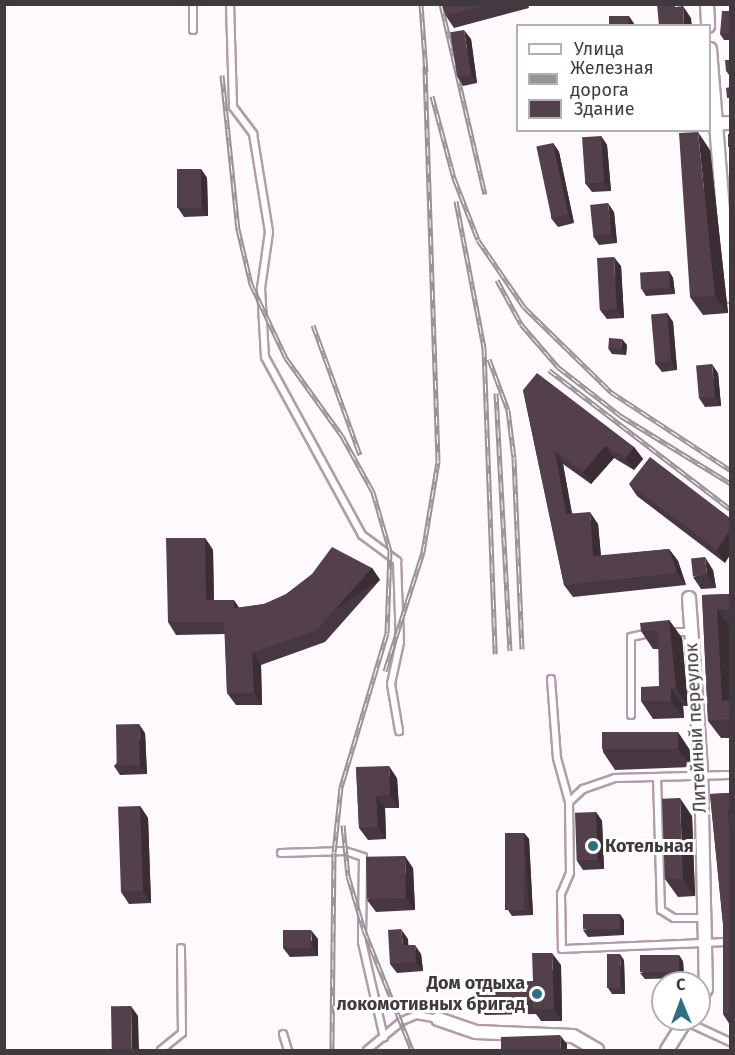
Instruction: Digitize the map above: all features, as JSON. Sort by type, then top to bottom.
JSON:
[{"type":"street","points":[[707,4],[708,24]]},
{"type":"street","points":[[711,68],[730,296]]},
{"type":"street","points":[[714,123],[730,123]]},
{"type":"street","name":"Литейный переулок","points":[[689,598],[701,776],[705,971]]},
{"type":"street","points":[[438,1019],[476,1032],[573,1036],[597,1050]]},
{"type":"street","points":[[667,1050],[679,1031]]},
{"type":"lane","points":[[193,4],[193,30]]},
{"type":"lane","points":[[231,4],[233,106],[253,134],[269,232],[261,288],[265,357],[362,536],[397,561],[400,642],[391,684],[399,731]]},
{"type":"lane","points":[[631,715],[631,637],[691,632]]},
{"type":"lane","points":[[551,679],[557,758],[569,802],[570,873],[561,894],[562,949],[730,942]]},
{"type":"lane","points":[[569,802],[583,789],[615,778],[730,775]]},
{"type":"lane","points":[[657,777],[661,910],[674,918],[704,918]]},
{"type":"lane","points":[[281,853],[345,851],[363,857],[362,942],[384,1038]]},
{"type":"lane","points":[[161,1050],[182,1033],[181,948]]},
{"type":"lane","points":[[367,1050],[416,1015],[438,1019]]},
{"type":"lane","points":[[708,1031],[730,1042]]},
{"type":"lane","points":[[283,1034],[288,1050]]},
{"type":"building","points":[[442,4],[489,4],[446,16]]},
{"type":"building","points":[[657,4],[683,6],[684,24],[659,24]]},
{"type":"building","points":[[722,11],[730,11],[730,34],[720,34]]},
{"type":"building","points":[[609,16],[629,16],[629,24],[609,24]]},
{"type":"building","points":[[464,30],[471,74],[457,77],[450,32]]},
{"type":"building","points":[[725,60],[730,60],[730,70],[726,71]]},
{"type":"building","points":[[730,87],[730,98],[727,98],[726,88]]},
{"type":"building","points":[[698,132],[715,296],[690,297],[679,133]]},
{"type":"building","points":[[728,134],[730,134],[730,147],[728,147]]},
{"type":"building","points":[[601,136],[604,182],[585,183],[582,137]]},
{"type":"building","points":[[553,143],[568,214],[552,218],[536,147]]},
{"type":"building","points":[[177,169],[201,169],[201,208],[177,208]]},
{"type":"building","points":[[608,203],[611,234],[593,236],[590,205]]},
{"type":"building","points":[[614,257],[617,309],[600,310],[597,258]]},
{"type":"building","points":[[669,271],[670,288],[641,289],[640,273]]},
{"type":"building","points":[[667,313],[671,361],[655,362],[651,314]]},
{"type":"building","points":[[609,338],[622,339],[621,349],[608,348]]},
{"type":"building","points":[[712,364],[715,397],[699,398],[696,365]]},
{"type":"building","points":[[537,373],[634,447],[626,458],[605,446],[583,472],[555,451],[566,514],[590,512],[593,556],[669,549],[677,573],[564,585],[523,390]]},
{"type":"building","points":[[650,457],[730,518],[730,530],[717,550],[629,484]]},
{"type":"building","points":[[166,538],[205,538],[206,600],[234,600],[234,608],[264,604],[286,594],[312,574],[332,547],[372,568],[317,630],[252,653],[254,693],[227,693],[224,622],[168,622]]},
{"type":"building","points":[[705,557],[707,575],[693,576],[691,558]]},
{"type":"building","points":[[730,594],[730,609],[717,609],[722,701],[730,700],[730,719],[708,721],[702,595]]},
{"type":"building","points":[[669,620],[676,688],[671,688],[671,701],[641,701],[641,687],[659,686],[658,631],[641,631],[640,623]]},
{"type":"building","points":[[116,724],[139,724],[140,765],[117,765]]},
{"type":"building","points":[[602,732],[678,732],[678,749],[602,749]]},
{"type":"building","points":[[389,766],[390,795],[376,796],[378,827],[359,828],[356,767]]},
{"type":"building","points":[[730,793],[730,809],[728,810],[730,1013],[723,1014],[723,924],[710,794]]},
{"type":"building","points":[[680,798],[683,879],[665,880],[662,799]]},
{"type":"building","points":[[140,806],[143,891],[121,892],[118,807]]},
{"type":"building","points":[[596,812],[598,860],[577,861],[575,813]]},
{"type":"building","points":[[505,833],[524,833],[524,910],[505,910]]},
{"type":"building","points":[[405,856],[406,898],[367,899],[366,857]]},
{"type":"building","points":[[583,914],[620,914],[620,929],[583,929]]},
{"type":"building","points":[[401,929],[403,945],[415,945],[416,962],[390,964],[388,930]]},
{"type":"building","points":[[283,930],[311,930],[311,948],[283,948]]},
{"type":"building","points":[[532,953],[552,953],[554,1009],[533,1009],[532,1001],[476,1003],[476,982],[533,981]]},
{"type":"building","points":[[607,954],[620,954],[620,988],[607,988]]},
{"type":"building","points":[[640,955],[679,955],[679,971],[640,972]]},
{"type":"building","points":[[111,1006],[131,1006],[132,1050],[112,1050]]},
{"type":"building","points":[[560,1035],[561,1050],[501,1050],[501,1037]]},
{"type":"railway","points":[[421,4],[426,72]]},
{"type":"railway","points":[[441,4],[485,194]]},
{"type":"railway","points":[[385,671],[423,552],[438,461],[425,66]]},
{"type":"railway","points":[[222,75],[238,229],[251,284],[286,358],[342,436],[373,492],[390,551],[387,633],[341,787],[334,852],[332,1050]]},
{"type":"railway","points":[[432,96],[454,178],[478,240],[524,307],[611,392],[730,470]]},
{"type":"railway","points":[[456,201],[484,348],[495,654]]},
{"type":"railway","points":[[497,280],[521,324],[558,367],[621,416],[730,483]]},
{"type":"railway","points":[[313,325],[360,455]]},
{"type":"railway","points":[[489,359],[508,410],[514,458],[522,649]]},
{"type":"railway","points":[[549,370],[730,509]]},
{"type":"railway","points":[[496,393],[510,651]]},
{"type":"railway","points":[[343,825],[348,876],[364,930],[412,1050]]},
{"type":"place","name":"Котельная","points":[[593,846]]},
{"type":"place","name":"Дом отдыха локомотивных бригад","points":[[537,994]]}]
